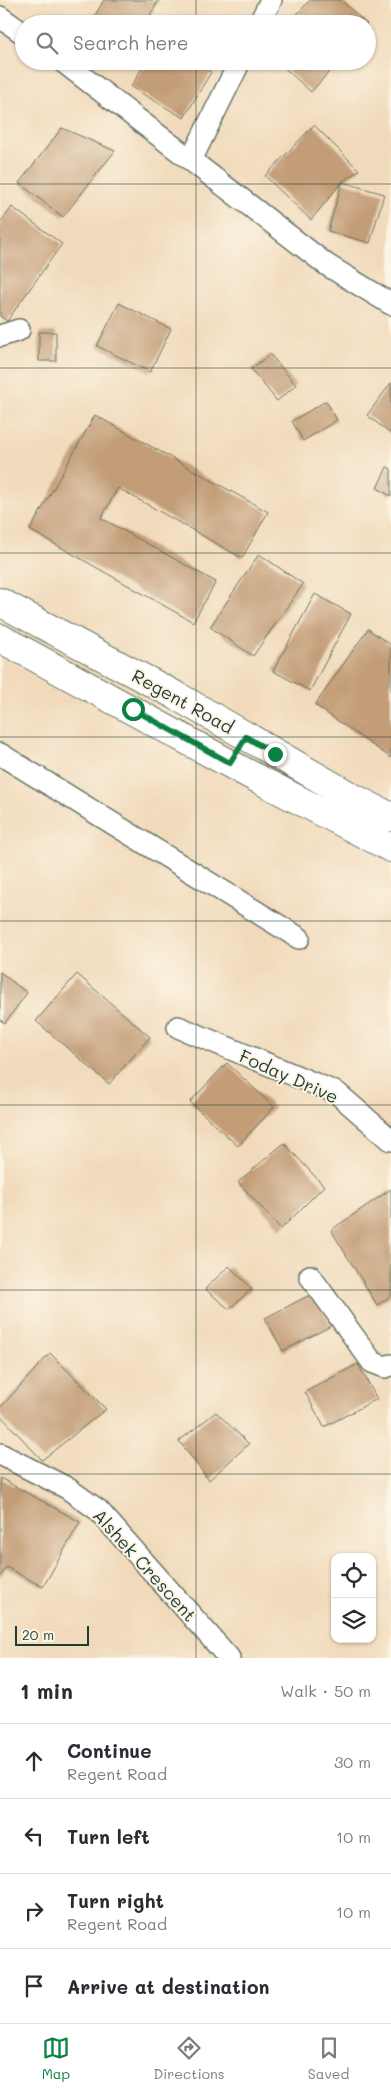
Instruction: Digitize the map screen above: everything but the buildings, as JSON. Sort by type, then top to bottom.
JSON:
[{"type":"main road","name":"Regent Road","points":[[0,602],[151,682],[350,796],[391,817]]},
{"type":"main road","name":"Regent Road","points":[[0,638],[391,848]]},
{"type":"main road","points":[[133,709],[151,682]]},
{"type":"main road","points":[[230,763],[246,737]]},
{"type":"street","points":[[264,15],[271,0]]},
{"type":"street","points":[[0,17],[15,28]]},
{"type":"street","points":[[74,70],[327,265],[391,304]]},
{"type":"street","points":[[191,160],[236,70]]},
{"type":"street","points":[[0,754],[298,938]]},
{"type":"street","name":"Foday Drive","points":[[178,1027],[337,1094],[391,1140]]},
{"type":"street","points":[[310,1276],[372,1362],[385,1367],[391,1365]]},
{"type":"street","name":"Alshek Crescent","points":[[0,1454],[67,1488],[98,1510],[228,1658]]},
{"type":"route","points":[[133,709],[230,763],[246,737],[275,754]]}]
